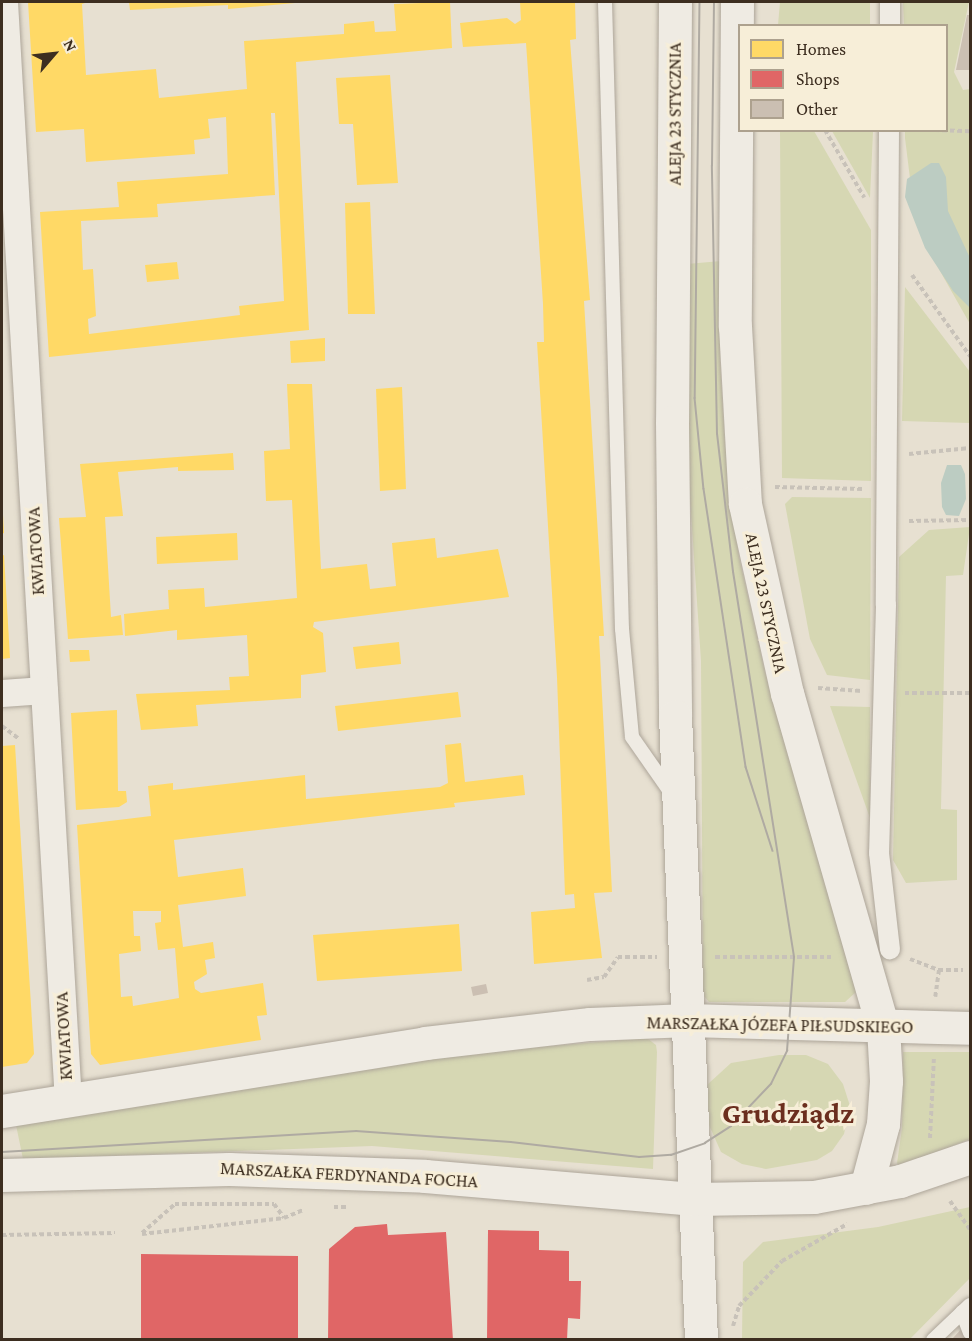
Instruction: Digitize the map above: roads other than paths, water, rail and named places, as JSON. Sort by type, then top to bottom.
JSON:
[{"type":"street","name":"KWIATOWA","points":[[4,2],[68,1101]]},
{"type":"street","name":"ALEJA 23 STYCZNIA","points":[[675,2],[672,422],[679,805],[701,1340]]},
{"type":"street","name":"ALEJA 23 STYCZNIA","points":[[737,2],[735,326],[745,504],[787,693],[883,1028],[886,1081],[883,1124],[867,1188]]},
{"type":"street","points":[[890,2],[890,24]]},
{"type":"street","points":[[889,132],[888,457],[879,853],[890,949]]},
{"type":"street","points":[[2,693],[44,690]]},
{"type":"street","name":"MARSZAŁKA JÓZEFA PIŁSUDSKIEGO","points":[[68,1101],[425,1043],[590,1024],[688,1020],[883,1028],[970,1024]]},
{"type":"street","points":[[2,1111],[68,1101]]},
{"type":"street","points":[[695,1199],[814,1197],[867,1188],[939,1170],[970,1157]]},
{"type":"street","name":"MARSZAŁKA FERDYNANDA FOCHA","points":[[2,1175],[229,1168],[425,1176],[695,1199]]},
{"type":"lane","points":[[605,2],[621,617],[628,696],[632,737],[679,805]]},
{"type":"lane","points":[[966,1309],[970,1333]]},
{"type":"lane","points":[[933,1340],[966,1309]]},
{"type":"tram line","points":[[700,2],[695,398],[704,489],[746,767],[773,851]]},
{"type":"tram line","points":[[2,1152],[356,1131],[511,1142],[639,1157],[671,1155],[705,1143],[731,1126],[771,1084],[787,1051],[794,957],[733,572],[717,434],[712,166],[714,2]]},
{"type":"district","name":"Grudziądz","points":[[788,1113]]}]
